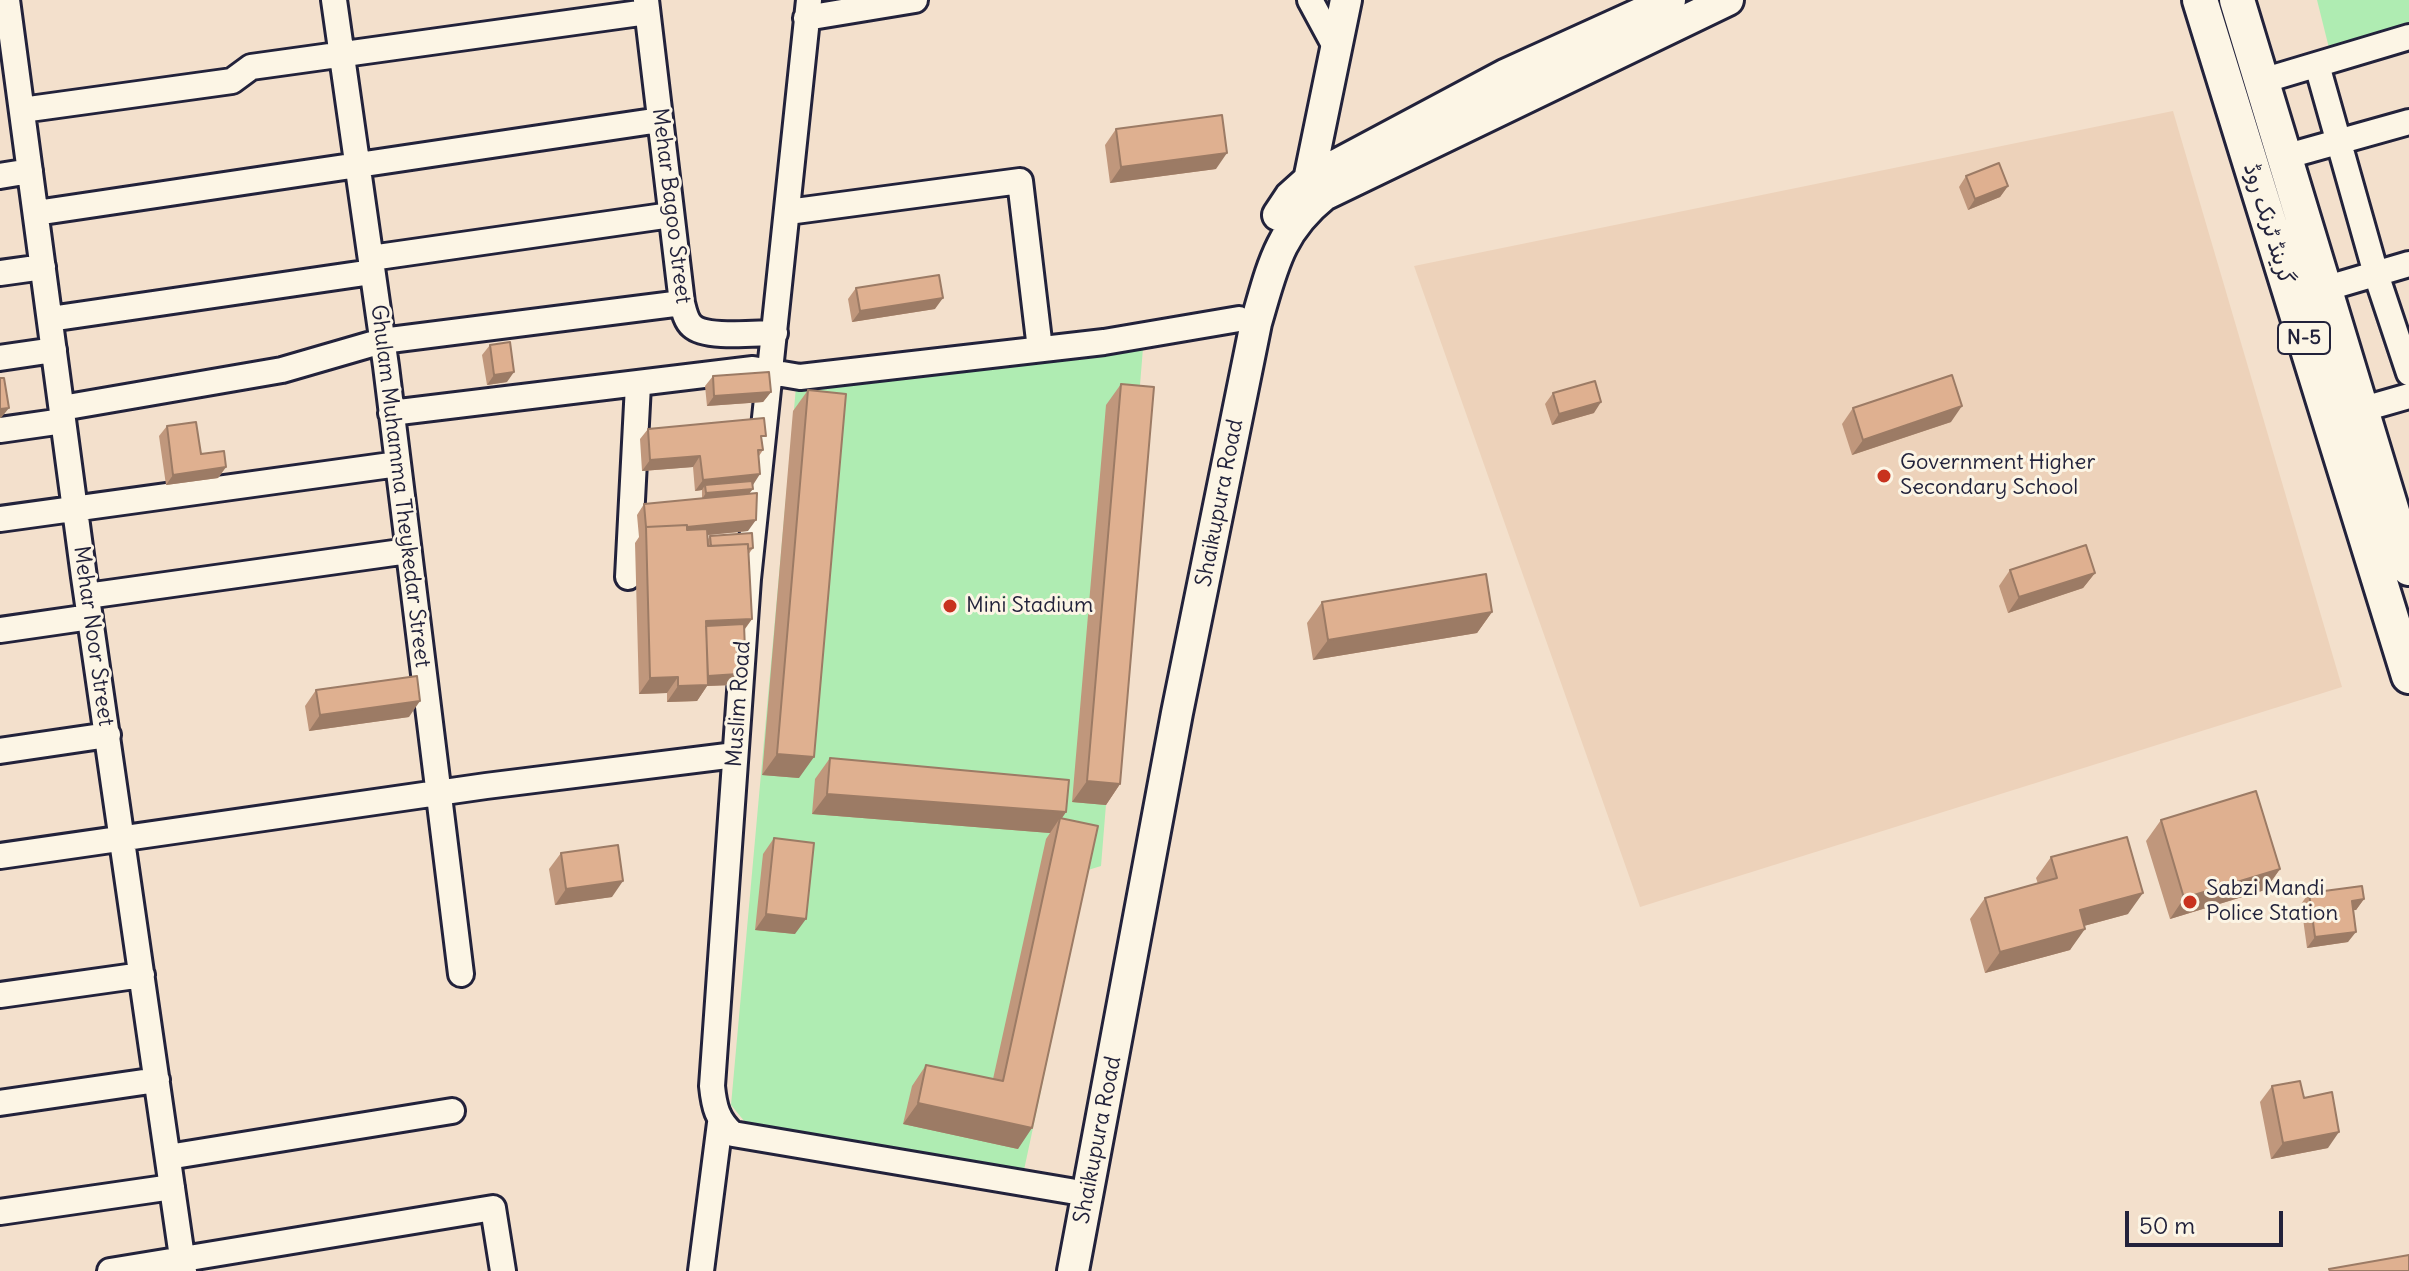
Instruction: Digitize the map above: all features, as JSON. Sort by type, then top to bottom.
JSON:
[{"type":"highway","name":"گرینڈ ٹرنک روڈ","points":[[2237,0],[2360,410],[2403,525],[2409,568]]},
{"type":"highway","name":"گرینڈ ٹرنک روڈ","points":[[2199,9],[2409,676]]},
{"type":"highway","points":[[2218,62],[2258,66]]},
{"type":"main road","points":[[1302,212],[1346,0]]},
{"type":"main road","name":"Shaikupura Road","points":[[1055,1271],[1160,710],[1239,319],[1270,227],[1290,197],[1310,179],[1505,75],[1670,0]]},
{"type":"main road","name":"Shaikupura Road","points":[[1073,1271],[1177,713],[1256,323],[1286,235],[1302,212],[1324,195],[1728,0]]},
{"type":"street","name":"Mehar Noor Street","points":[[7,0],[8,70],[22,110],[75,508],[183,1265]]},
{"type":"street","name":"Ghulam Muhamma Theykedar Street","points":[[334,0],[382,341],[461,974]]},
{"type":"street","points":[[808,9],[915,0]]},
{"type":"street","points":[[1310,0],[1337,50]]},
{"type":"street","points":[[22,110],[232,81],[251,67],[646,6]]},
{"type":"street","name":"Mehar Bagoo Street","points":[[646,6],[682,303],[687,319],[700,331],[775,333]]},
{"type":"street","name":"Muslim Road","points":[[701,1271],[720,1123],[712,1086],[748,579],[808,9]]},
{"type":"street","points":[[2258,66],[2317,65],[2409,37]]},
{"type":"street","points":[[2317,65],[2376,274],[2409,373]]},
{"type":"street","points":[[36,213],[660,120]]},
{"type":"street","points":[[2284,157],[2409,122]]},
{"type":"street","points":[[0,176],[30,171]]},
{"type":"street","points":[[788,212],[1020,181],[1040,349]]},
{"type":"street","points":[[50,319],[671,215]]},
{"type":"street","points":[[2324,289],[2409,264]]},
{"type":"street","points":[[0,273],[43,267]]},
{"type":"street","points":[[0,430],[62,414],[282,370],[382,341],[682,303]]},
{"type":"street","points":[[391,413],[753,369],[800,377],[1104,342],[1239,319]]},
{"type":"street","points":[[0,358],[54,350]]},
{"type":"street","points":[[628,577],[638,385]]},
{"type":"street","points":[[2360,410],[2409,396]]},
{"type":"street","points":[[0,519],[398,464]]},
{"type":"street","points":[[0,630],[89,607],[408,551]]},
{"type":"street","points":[[0,751],[108,735]]},
{"type":"street","points":[[0,856],[437,793],[735,755]]},
{"type":"street","points":[[0,995],[142,975]]},
{"type":"street","points":[[0,1103],[157,1080]]},
{"type":"street","points":[[168,1157],[452,1111]]},
{"type":"street","points":[[720,1123],[733,1134],[753,1139],[1070,1191]]},
{"type":"street","points":[[0,1212],[172,1187]]},
{"type":"street","points":[[110,1271],[183,1265],[493,1208],[503,1271]]},
{"type":"shaded area","name":"Government Higher Secondary School","points":[[2173,111],[2342,687],[1640,907],[1414,266]]},
{"type":"green space","points":[[2317,0],[2409,0],[2409,25],[2329,48]]},
{"type":"green space","points":[[1143,348],[1101,866],[1088,870],[1024,1170],[745,1122],[731,1105],[796,387]]},
{"type":"building","points":[[1222,115],[1227,153],[1121,167],[1116,129]]},
{"type":"building","points":[[1999,163],[2008,186],[1975,199],[1966,176]]},
{"type":"building","points":[[939,275],[943,298],[860,311],[856,288]]},
{"type":"building","points":[[510,342],[514,372],[494,375],[490,345]]},
{"type":"building","points":[[769,372],[771,392],[714,396],[713,376]]},
{"type":"building","points":[[1952,375],[1962,406],[1863,440],[1853,408]]},
{"type":"building","points":[[0,378],[4,378],[9,408],[0,409]]},
{"type":"building","points":[[1595,381],[1601,402],[1559,414],[1553,393]]},
{"type":"building","points":[[1121,384],[1154,387],[1120,784],[1087,781]]},
{"type":"building","points":[[808,390],[846,394],[814,757],[777,754]]},
{"type":"building","points":[[764,418],[766,436],[761,436],[763,450],[758,450],[760,474],[703,480],[700,456],[650,460],[648,429]]},
{"type":"building","points":[[196,422],[201,454],[224,451],[226,467],[173,475],[167,426]]},
{"type":"building","points":[[752,481],[753,489],[706,493],[705,485]]},
{"type":"building","points":[[757,493],[756,520],[687,527],[646,527],[644,504]]},
{"type":"building","points":[[687,525],[687,530],[707,529],[708,546],[748,544],[752,619],[706,621],[708,685],[678,686],[678,677],[650,678],[646,527]]},
{"type":"building","points":[[752,533],[753,548],[748,549],[748,544],[711,546],[710,536]]},
{"type":"building","points":[[2086,545],[2095,573],[2019,597],[2010,570]]},
{"type":"building","points":[[1486,574],[1492,612],[1328,640],[1322,602]]},
{"type":"building","points":[[744,624],[745,650],[737,650],[738,674],[708,676],[706,626]]},
{"type":"building","points":[[417,676],[420,701],[320,715],[316,690]]},
{"type":"building","points":[[830,758],[1069,780],[1066,812],[827,794]]},
{"type":"building","points":[[2256,791],[2280,869],[2184,898],[2161,820]]},
{"type":"building","points":[[1060,818],[1098,826],[1032,1128],[918,1103],[926,1065],[1003,1081]]},
{"type":"building","points":[[2127,837],[2143,893],[2080,910],[2085,929],[2000,952],[1985,898],[2057,878],[2051,857]]},
{"type":"building","points":[[774,838],[814,843],[806,919],[766,914]]},
{"type":"building","points":[[618,845],[623,881],[566,889],[561,853]]},
{"type":"building","points":[[2362,886],[2364,899],[2352,901],[2356,932],[2315,937],[2309,893]]},
{"type":"building","points":[[2300,1081],[2304,1098],[2332,1092],[2339,1132],[2283,1143],[2272,1086]]},
{"type":"building","points":[[2409,1255],[2409,1271],[2329,1269]]},
{"type":"place","name":"Government Higher Secondary School","points":[[1884,476]]},
{"type":"place","name":"Mini Stadium","points":[[950,606]]},
{"type":"place","name":"Sabzi Mandi Police Station","points":[[2190,902]]}]
